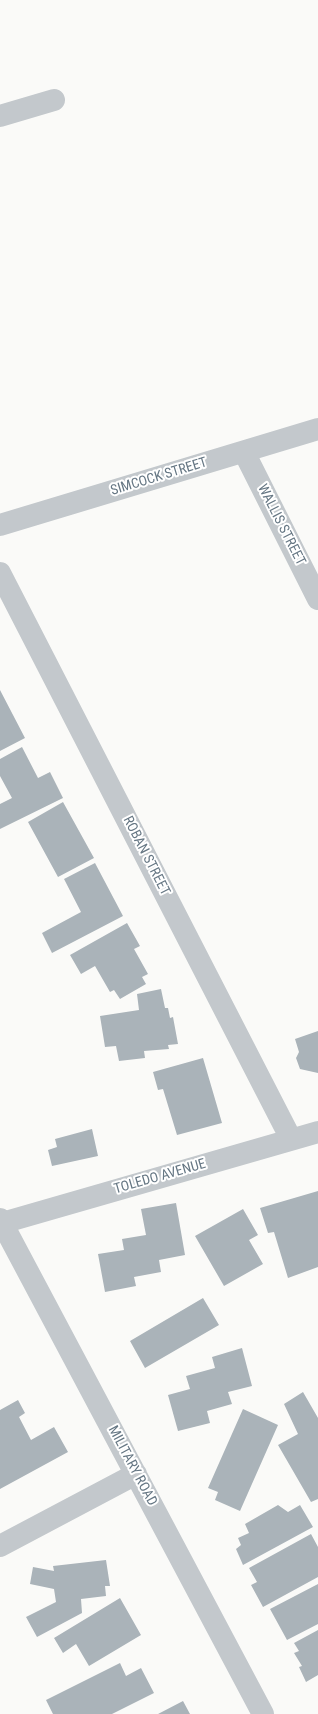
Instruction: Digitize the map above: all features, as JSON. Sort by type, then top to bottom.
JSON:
[{"type":"street","points":[[0,116],[54,100]]},
{"type":"street","name":"SIMCOCK STREET","points":[[0,525],[318,429]]},
{"type":"street","name":"WALLIS STREET","points":[[244,452],[318,599]]},
{"type":"street","name":"ROBAN STREET","points":[[0,574],[291,1139]]},
{"type":"street","name":"TOLEDO AVENUE","points":[[1,1221],[318,1132]]},
{"type":"street","name":"MILITARY ROAD","points":[[1,1221],[263,1714]]},
{"type":"street","points":[[0,1546],[136,1474]]},
{"type":"building","points":[[0,690],[25,738],[0,751]]},
{"type":"building","points":[[22,747],[38,778],[50,772],[63,798],[0,829],[0,804],[12,798],[0,776],[0,759]]},
{"type":"building","points":[[63,802],[94,858],[58,877],[28,822]]},
{"type":"building","points":[[95,863],[123,916],[52,953],[42,933],[81,912],[64,879]]},
{"type":"building","points":[[127,923],[140,946],[134,949],[148,974],[142,977],[146,984],[120,999],[114,990],[110,992],[95,966],[81,974],[70,955]]},
{"type":"building","points":[[161,989],[165,1008],[168,1008],[170,1018],[173,1017],[178,1044],[168,1045],[169,1049],[144,1051],[145,1058],[119,1061],[116,1046],[105,1047],[100,1016],[139,1010],[137,994]]},
{"type":"building","points":[[318,1031],[318,1073],[300,1069],[296,1058],[299,1052],[295,1039]]},
{"type":"building","points":[[203,1058],[222,1123],[177,1135],[163,1089],[158,1090],[153,1072]]},
{"type":"building","points":[[92,1129],[98,1156],[52,1166],[48,1150],[57,1147],[55,1139]]},
{"type":"building","points":[[318,1191],[318,1267],[288,1278],[274,1232],[268,1233],[260,1208]]},
{"type":"building","points":[[176,1203],[185,1255],[159,1260],[161,1272],[134,1277],[136,1286],[105,1292],[98,1254],[124,1250],[122,1239],[146,1235],[141,1209]]},
{"type":"building","points":[[243,1209],[258,1235],[249,1240],[263,1264],[224,1286],[195,1236]]},
{"type":"building","points":[[203,1298],[219,1325],[145,1368],[130,1341]]},
{"type":"building","points":[[242,1348],[252,1386],[228,1392],[232,1404],[207,1411],[210,1423],[178,1431],[168,1395],[190,1389],[186,1376],[215,1368],[212,1357]]},
{"type":"building","points":[[303,1392],[318,1418],[318,1499],[311,1502],[278,1445],[298,1434],[284,1404]]},
{"type":"building","points":[[18,1400],[25,1413],[19,1417],[31,1440],[54,1427],[68,1452],[0,1489],[0,1410]]},
{"type":"building","points":[[243,1409],[278,1425],[240,1511],[215,1500],[218,1492],[208,1488]]},
{"type":"building","points":[[278,1505],[288,1512],[300,1505],[313,1527],[243,1565],[236,1549],[241,1545],[238,1538],[249,1533],[245,1524]]},
{"type":"building","points":[[311,1534],[318,1547],[318,1577],[263,1607],[251,1585],[257,1582],[249,1568]]},
{"type":"building","points":[[106,1560],[110,1586],[105,1586],[106,1596],[81,1599],[82,1613],[37,1637],[26,1617],[56,1602],[54,1589],[30,1584],[33,1567],[54,1571],[53,1566]]},
{"type":"building","points":[[318,1584],[318,1624],[287,1640],[270,1609]]},
{"type":"building","points":[[120,1598],[141,1635],[89,1666],[76,1644],[63,1653],[54,1638]]},
{"type":"building","points":[[318,1630],[318,1675],[306,1682],[299,1667],[302,1666],[294,1653],[299,1651],[294,1643]]},
{"type":"building","points":[[120,1663],[126,1676],[141,1668],[154,1693],[112,1714],[53,1714],[46,1700]]},
{"type":"building","points":[[183,1701],[190,1714],[158,1714]]}]
